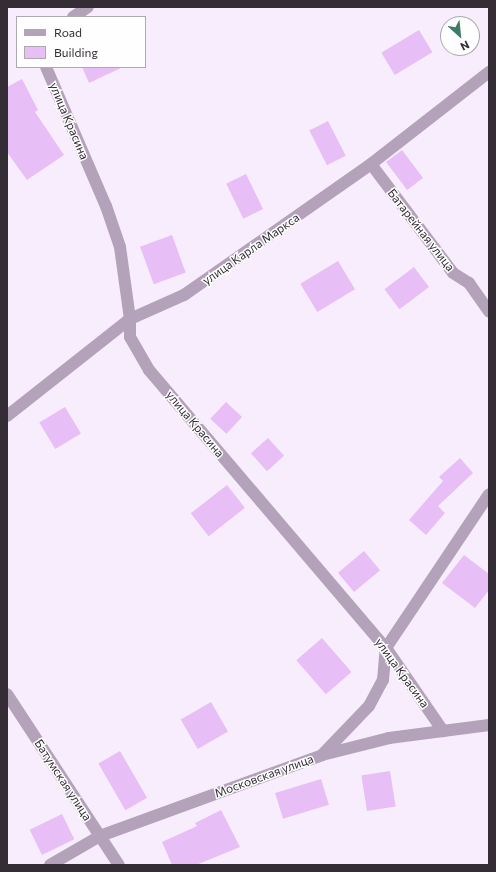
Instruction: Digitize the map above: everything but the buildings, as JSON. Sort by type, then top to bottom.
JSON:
[{"type":"street","points":[[74,16],[88,7]]},
{"type":"street","name":"улица Красина","points":[[46,68],[106,206],[120,247],[130,319],[130,337],[149,370],[386,648],[443,731]]},
{"type":"street","name":"улица Карла Маркса","points":[[7,416],[130,319],[184,295],[371,164],[489,72]]},
{"type":"street","name":"Батарейная улица","points":[[371,164],[453,273],[469,283],[489,312]]},
{"type":"street","points":[[322,755],[369,706],[383,680],[386,648],[489,494]]},
{"type":"street","name":"Батумская улица","points":[[7,694],[119,865]]},
{"type":"street","name":"Московская улица","points":[[50,865],[100,836],[322,755],[389,738],[489,725]]}]
